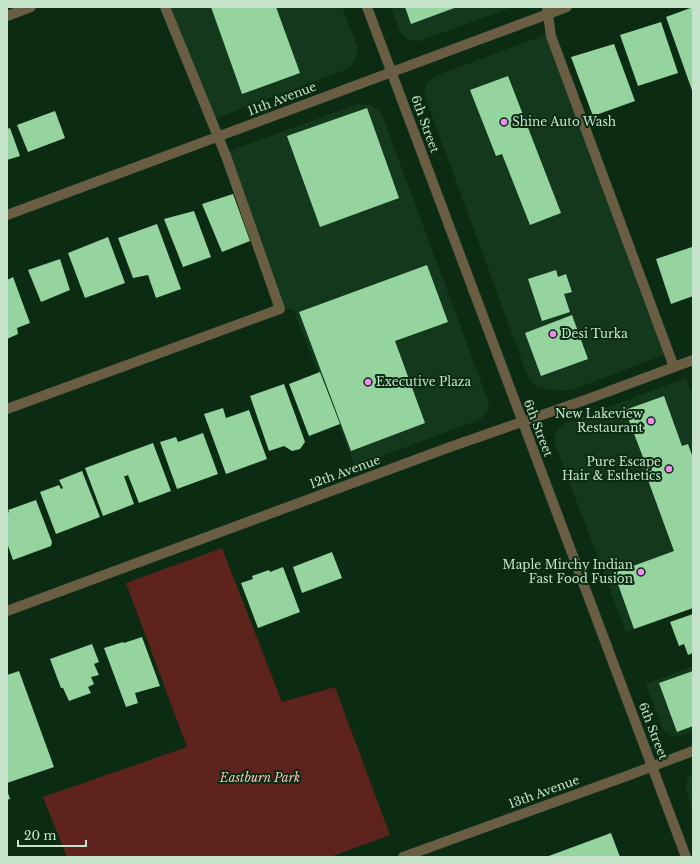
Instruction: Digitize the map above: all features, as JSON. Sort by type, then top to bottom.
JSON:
[{"type":"street","points":[[7,16],[31,7]]},
{"type":"street","points":[[7,409],[280,309],[217,137],[165,7]]},
{"type":"street","name":"6th Street","points":[[367,7],[686,857]]},
{"type":"street","name":"11th Avenue","points":[[7,214],[217,137],[547,11],[567,7]]},
{"type":"street","points":[[547,11],[551,36],[674,367]]},
{"type":"street","name":"12th Avenue","points":[[7,611],[435,452],[588,399],[693,360]]},
{"type":"street","name":"13th Avenue","points":[[403,857],[693,750]]},
{"type":"shaded area","points":[[165,7],[342,7],[358,48],[357,56],[352,65],[345,70],[211,120]]},
{"type":"shaded area","points":[[391,7],[513,7],[420,41],[415,41],[407,39],[400,32]]},
{"type":"shaded area","points":[[550,33],[669,353],[575,389],[559,391],[538,387],[528,377],[424,94],[426,84],[435,76]]},
{"type":"shaded area","points":[[358,104],[371,105],[381,112],[489,403],[488,411],[479,420],[355,466],[293,309],[280,309],[224,153]]},
{"type":"shaded area","points":[[686,378],[693,396],[693,608],[626,632],[555,444],[555,435],[565,423]]},
{"type":"shaded area","points":[[693,666],[693,732],[674,737],[665,732],[662,727],[646,684]]},
{"type":"shaded area","points":[[693,772],[693,810],[685,788],[688,777]]},
{"type":"green space","name":"Eastburn Park","points":[[222,548],[282,702],[335,687],[390,835],[330,857],[67,857],[43,797],[187,747],[126,583]]},
{"type":"building","points":[[211,7],[276,7],[300,73],[242,94]]},
{"type":"building","points":[[405,7],[457,7],[411,24]]},
{"type":"building","points":[[693,7],[693,93],[666,17]]},
{"type":"building","points":[[661,22],[678,73],[638,86],[620,35]]},
{"type":"building","points":[[614,44],[635,101],[593,116],[571,57]]},
{"type":"building","name":"Shine Auto Wash","points":[[508,76],[561,213],[530,225],[502,154],[496,156],[470,90]]},
{"type":"building","points":[[367,108],[399,198],[320,227],[287,136]]},
{"type":"building","points":[[55,111],[65,138],[28,152],[17,125]]},
{"type":"building","points":[[10,128],[20,156],[7,160],[7,129]]},
{"type":"building","points":[[233,194],[250,241],[222,252],[202,204]]},
{"type":"building","points":[[194,211],[211,257],[183,267],[164,219]]},
{"type":"building","points":[[157,224],[181,289],[156,298],[148,275],[133,278],[118,238]]},
{"type":"building","points":[[108,237],[125,283],[85,298],[68,253]]},
{"type":"building","points":[[692,247],[693,296],[671,304],[656,259]]},
{"type":"building","points":[[60,259],[70,290],[41,302],[28,270]]},
{"type":"building","name":"Executive Plaza","points":[[427,265],[448,322],[395,341],[425,423],[351,451],[299,312]]},
{"type":"building","points":[[556,270],[558,277],[566,274],[572,292],[564,294],[570,312],[542,321],[528,279]]},
{"type":"building","points":[[13,277],[30,323],[17,328],[18,334],[7,339],[7,280]]},
{"type":"building","points":[[572,315],[588,359],[541,376],[525,333]]},
{"type":"building","points":[[320,372],[340,424],[309,436],[289,384]]},
{"type":"building","points":[[284,384],[305,442],[300,449],[292,451],[284,446],[269,451],[250,396]]},
{"type":"building","points":[[664,396],[682,446],[688,444],[693,458],[693,608],[634,629],[614,573],[674,551],[641,461],[644,460],[625,410]]},
{"type":"building","points":[[223,408],[226,418],[249,410],[267,459],[226,474],[204,414]]},
{"type":"building","points":[[203,433],[218,474],[177,489],[160,442],[176,437],[178,442]]},
{"type":"building","points":[[153,443],[171,491],[139,503],[128,475],[124,476],[134,504],[103,516],[85,468]]},
{"type":"building","points":[[82,471],[100,517],[56,534],[40,492],[59,485],[61,489],[63,488],[59,480]]},
{"type":"building","points":[[36,500],[52,542],[51,546],[13,560],[7,543],[8,510]]},
{"type":"building","points":[[332,552],[342,578],[302,593],[293,567]]},
{"type":"building","points":[[283,567],[300,612],[258,628],[241,583],[253,579],[252,576]]},
{"type":"building","points":[[693,614],[693,653],[688,655],[684,644],[679,646],[670,622]]},
{"type":"building","points":[[142,637],[160,686],[135,693],[138,703],[126,707],[104,648]]},
{"type":"building","points":[[92,644],[99,662],[94,664],[99,675],[91,677],[94,684],[88,687],[91,693],[69,701],[63,688],[61,688],[50,659]]},
{"type":"building","points":[[19,671],[54,767],[7,783],[7,675]]},
{"type":"building","points":[[693,671],[693,726],[677,732],[659,683]]},
{"type":"building","points":[[7,790],[10,799],[7,800]]},
{"type":"building","points":[[611,833],[620,857],[546,857]]},
{"type":"place","name":"Shine Auto Wash","points":[[504,122]]},
{"type":"place","name":"Desi Turka","points":[[553,334]]},
{"type":"place","name":"Executive Plaza","points":[[368,382]]},
{"type":"place","name":"New Lakeview Restaurant","points":[[651,421]]},
{"type":"place","name":"Pure Escape Hair & Esthetics","points":[[669,469]]},
{"type":"place","name":"Maple Mirchy Indian Fast Food Fusion","points":[[641,572]]}]
